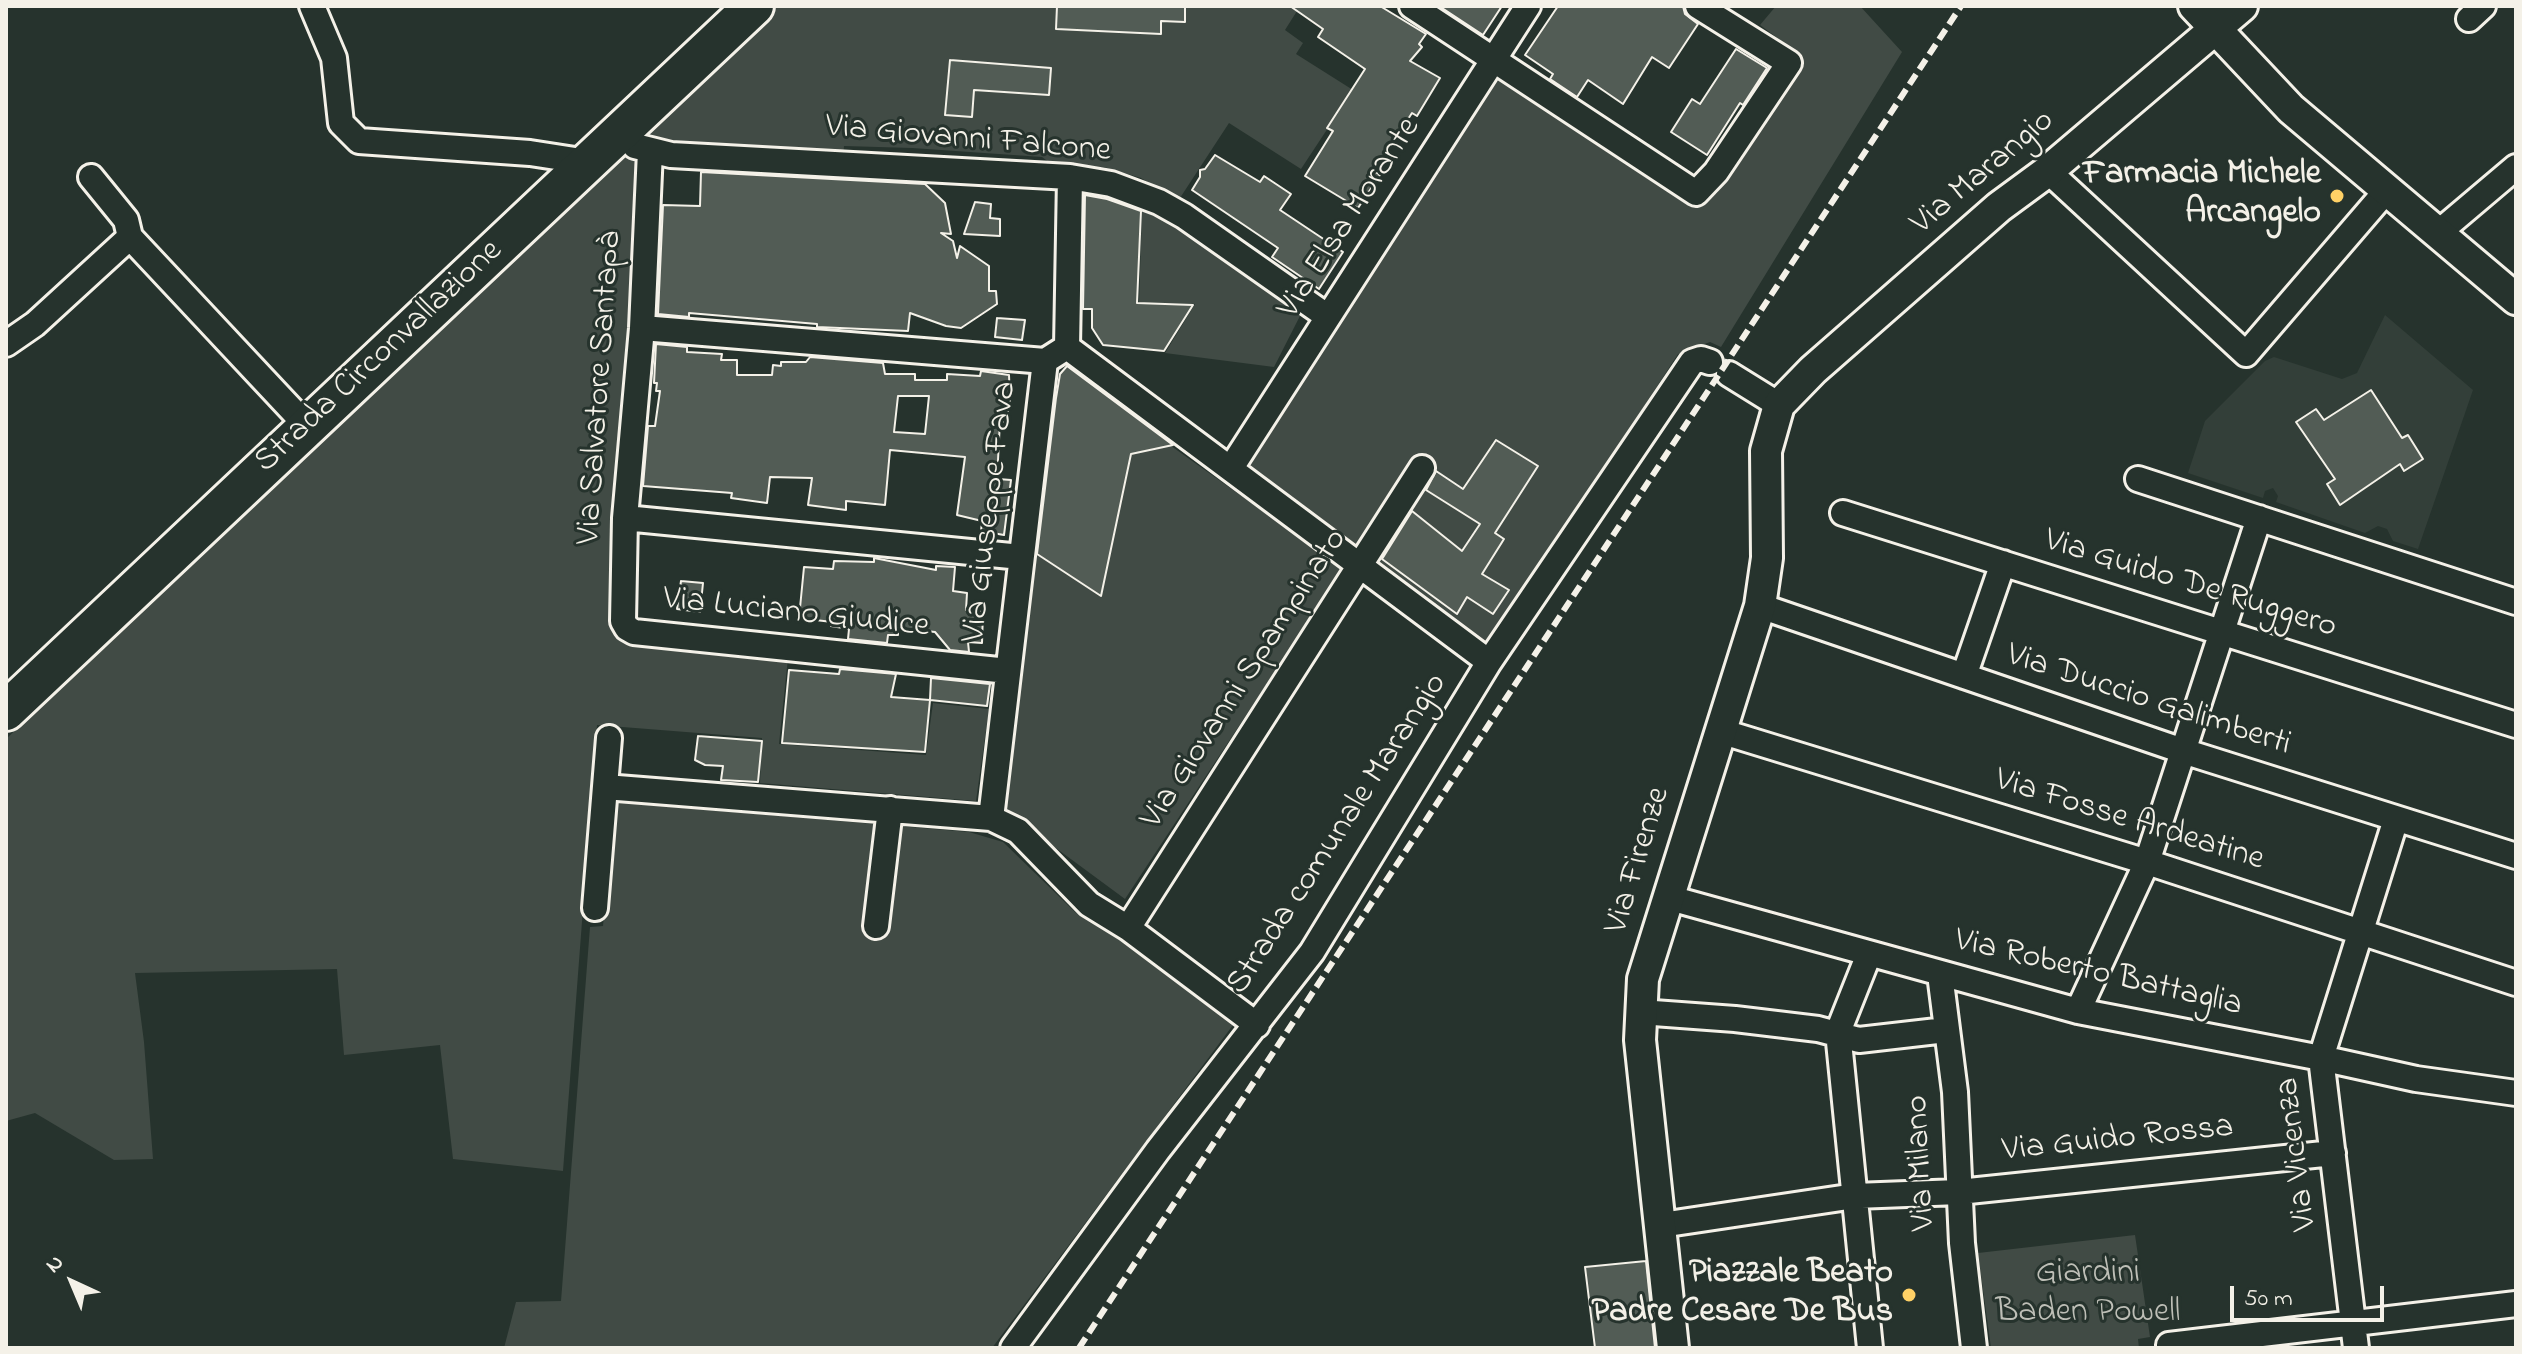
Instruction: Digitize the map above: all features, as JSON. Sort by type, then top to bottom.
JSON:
[{"type":"main road","name":"Strada Circonvallazione","points":[[6,711],[754,6]]},
{"type":"street","name":"Via Giovanni Falcone","points":[[312,6],[334,58],[341,123],[359,141],[530,153],[650,151],[671,155],[1070,177],[1111,184],[1159,202],[1184,216],[1328,317]]},
{"type":"street","points":[[1412,6],[1696,193],[1716,172],[1789,63],[1698,6]]},
{"type":"street","name":"Via Elsa Morante","points":[[1231,468],[1528,6]]},
{"type":"street","points":[[2194,6],[2291,109],[2516,299]]},
{"type":"street","name":"Via Marangio","points":[[1779,405],[1813,370],[1999,207],[2048,171],[2242,6]]},
{"type":"street","name":"Via Salvatore Santapà","points":[[627,628],[623,621],[625,518],[642,328],[650,151]]},
{"type":"street","points":[[2438,233],[2516,167]]},
{"type":"street","points":[[2048,171],[2246,354],[2387,190]]},
{"type":"street","points":[[91,177],[126,220],[130,237],[307,426]]},
{"type":"street","points":[[1070,177],[1067,347],[1489,662]]},
{"type":"street","points":[[6,344],[35,324],[130,237]]},
{"type":"street","points":[[642,328],[1045,361]]},
{"type":"street","name":"Via Giuseppe Fava","points":[[991,818],[1045,361],[1067,347]]},
{"type":"street","name":"Strada comunale Marangio","points":[[1013,1348],[1158,1150],[1312,952],[1489,662],[1692,362],[1701,359],[1720,368],[1779,405]]},
{"type":"street","name":"Via Firenze","points":[[1673,1348],[1640,1040],[1643,979],[1760,606],[1767,558],[1766,451],[1779,405]]},
{"type":"street","name":"Via Giovanni Spampinato","points":[[1128,928],[1422,468]]},
{"type":"street","points":[[2138,479],[2516,602]]},
{"type":"street","name":"Via Guido De Ruggero","points":[[1843,513],[2516,725]]},
{"type":"street","points":[[625,518],[1021,557]]},
{"type":"street","points":[[2078,1011],[2147,862],[2259,518]]},
{"type":"street","points":[[1964,676],[2003,563]]},
{"type":"street","name":"Via Duccio Galimberti","points":[[1760,606],[2183,751],[2516,856]]},
{"type":"street","name":"Via Luciano Giudice","points":[[627,628],[634,632],[1008,671]]},
{"type":"street","name":"Via Fosse Ardeatine","points":[[1720,731],[2147,862],[2516,983]]},
{"type":"street","points":[[595,908],[609,738]]},
{"type":"street","points":[[605,787],[991,818],[1018,831],[1089,904],[1128,928],[1257,1025]]},
{"type":"street","points":[[876,926],[890,809]]},
{"type":"street","name":"Via Vicenza","points":[[2356,1348],[2321,1058],[2396,819]]},
{"type":"street","name":"Via Roberto Battaglia","points":[[1670,898],[2078,1011],[2416,1079],[2516,1093]]},
{"type":"street","points":[[1869,954],[1838,1032],[1849,1191],[1870,1348]]},
{"type":"street","name":"Via Milano","points":[[1940,974],[1955,1092],[1962,1243],[1974,1348]]},
{"type":"street","points":[[1640,1012],[1735,1019],[1838,1032],[1859,1040],[1946,1030]]},
{"type":"street","name":"Via Guido Rossa","points":[[1849,1191],[1959,1192],[2333,1153]]},
{"type":"street","points":[[1661,1225],[1849,1191]]},
{"type":"street","points":[[2169,1345],[2516,1304]]},
{"type":"shaded area","points":[[2385,315],[2473,390],[2418,549],[2393,541],[2387,529],[2378,526],[2365,533],[2276,502],[2278,496],[2273,488],[2265,491],[2263,498],[2188,473],[2205,421],[2265,361],[2274,357],[2342,379],[2357,373]]},
{"type":"green space","points":[[773,6],[1291,6],[1297,11],[1285,30],[1303,43],[1296,54],[1353,90],[1301,169],[1229,123],[1178,201],[1141,178],[1104,167],[1054,166],[1042,157],[844,146],[843,157],[662,143],[648,131],[646,125]]},
{"type":"green space","points":[[1776,6],[1860,6],[1902,52],[1721,347],[1710,342],[1678,354],[1488,647],[1250,466],[1494,77],[1696,205],[1717,193],[1803,57],[1760,25]]},
{"type":"green space","points":[[614,149],[637,159],[616,616],[631,643],[788,658],[779,744],[926,755],[933,703],[989,709],[976,801],[760,783],[762,738],[597,725],[563,1171],[453,1159],[440,1045],[344,1055],[337,969],[135,973],[153,1159],[114,1160],[35,1113],[6,1121],[6,739],[325,435]]},
{"type":"green space","points":[[1149,208],[1301,314],[1274,367],[1165,353],[1195,304],[1139,303],[1142,209]]},
{"type":"green space","points":[[1064,370],[1343,568],[1125,899],[1003,809],[1002,768]]},
{"type":"green space","points":[[615,802],[969,832],[1003,842],[1075,912],[1125,942],[1233,1025],[992,1348],[504,1348],[516,1302],[561,1301],[590,927],[603,926]]},
{"type":"green space","name":"Giardini Baden Powell","points":[[2135,1235],[2150,1337],[2138,1339],[2139,1348],[1991,1348],[1978,1253]]},
{"type":"building","points":[[1057,6],[1185,6],[1185,22],[1161,21],[1161,34],[1056,29]]},
{"type":"building","points":[[1290,6],[1380,6],[1426,34],[1419,44],[1422,47],[1410,61],[1440,78],[1417,116],[1412,113],[1374,171],[1380,175],[1358,208],[1305,176],[1333,131],[1327,128],[1365,69],[1318,37],[1323,29]]},
{"type":"building","points":[[1439,6],[1502,6],[1483,35]]},
{"type":"building","points":[[1558,6],[1683,6],[1685,14],[1698,24],[1669,68],[1652,57],[1623,104],[1588,80],[1577,97],[1550,79],[1553,74],[1525,55]]},
{"type":"building","points":[[1736,49],[1767,68],[1707,155],[1671,132],[1692,99],[1700,104]]},
{"type":"building","points":[[950,60],[1051,68],[1049,95],[974,90],[972,117],[945,115]]},
{"type":"building","points":[[1215,155],[1260,182],[1264,176],[1291,194],[1280,210],[1343,252],[1319,289],[1272,257],[1278,248],[1192,190],[1200,177],[1200,170],[1205,169]]},
{"type":"building","points":[[701,172],[925,184],[945,203],[951,234],[941,233],[953,241],[957,258],[960,246],[989,266],[989,291],[996,291],[997,304],[961,328],[910,313],[908,331],[817,327],[817,324],[689,313],[689,317],[658,314],[663,205],[700,206]]},
{"type":"building","points":[[1085,195],[1141,211],[1137,303],[1193,305],[1164,351],[1103,345],[1092,328],[1092,309],[1083,309]]},
{"type":"building","points":[[975,202],[991,204],[990,218],[1000,219],[1000,236],[964,234]]},
{"type":"building","points":[[997,318],[1025,320],[1022,340],[995,337]]},
{"type":"building","points":[[656,344],[687,347],[687,352],[722,354],[721,360],[737,360],[737,375],[772,375],[773,365],[806,362],[810,357],[883,363],[885,374],[915,374],[915,380],[947,380],[947,374],[980,376],[981,371],[1009,375],[1010,399],[1006,422],[1000,421],[998,460],[998,479],[1011,480],[1004,535],[981,531],[982,521],[957,515],[965,457],[890,450],[885,505],[846,501],[846,510],[808,505],[812,478],[770,477],[767,503],[731,498],[732,493],[643,486],[648,426],[655,426],[660,391],[656,391],[657,383],[654,383]],"holes":[[[898,396],[929,396],[925,434],[894,432]]]},
{"type":"building","points":[[1067,366],[1173,445],[1131,454],[1101,596],[1037,554],[1056,398],[1060,374]]},
{"type":"building","points":[[2371,390],[2402,438],[2408,435],[2423,459],[2404,471],[2400,464],[2340,505],[2327,484],[2335,479],[2296,422],[2316,409],[2324,420]]},
{"type":"building","points":[[1496,440],[1538,466],[1495,533],[1504,539],[1482,574],[1509,590],[1493,614],[1467,597],[1457,614],[1382,559],[1412,511],[1462,551],[1480,524],[1426,490],[1436,471],[1463,489]]},
{"type":"building","points":[[874,558],[936,570],[936,566],[955,567],[953,591],[967,593],[966,610],[983,612],[982,643],[968,642],[969,652],[950,650],[935,632],[898,628],[898,635],[888,635],[887,643],[848,639],[849,629],[831,626],[832,622],[799,618],[804,567],[833,569],[834,561],[874,562]]},
{"type":"building","points":[[681,581],[703,583],[700,612],[677,609]]},
{"type":"building","points":[[840,669],[896,674],[891,697],[930,700],[925,752],[782,743],[789,670],[839,674]]},
{"type":"building","points":[[931,678],[990,684],[987,706],[930,700]]},
{"type":"building","points":[[698,736],[762,741],[758,782],[721,780],[723,766],[705,765],[695,760]]},
{"type":"building","points":[[1646,1261],[1655,1348],[1595,1348],[1585,1267]]},
{"type":"railway","points":[[1079,1348],[1961,6]]},
{"type":"place","name":"Farmacia Michele Arcangelo","points":[[2337,196]]},
{"type":"place","name":"Piazzale Beato Padre Cesare De Bus","points":[[1909,1295]]}]
